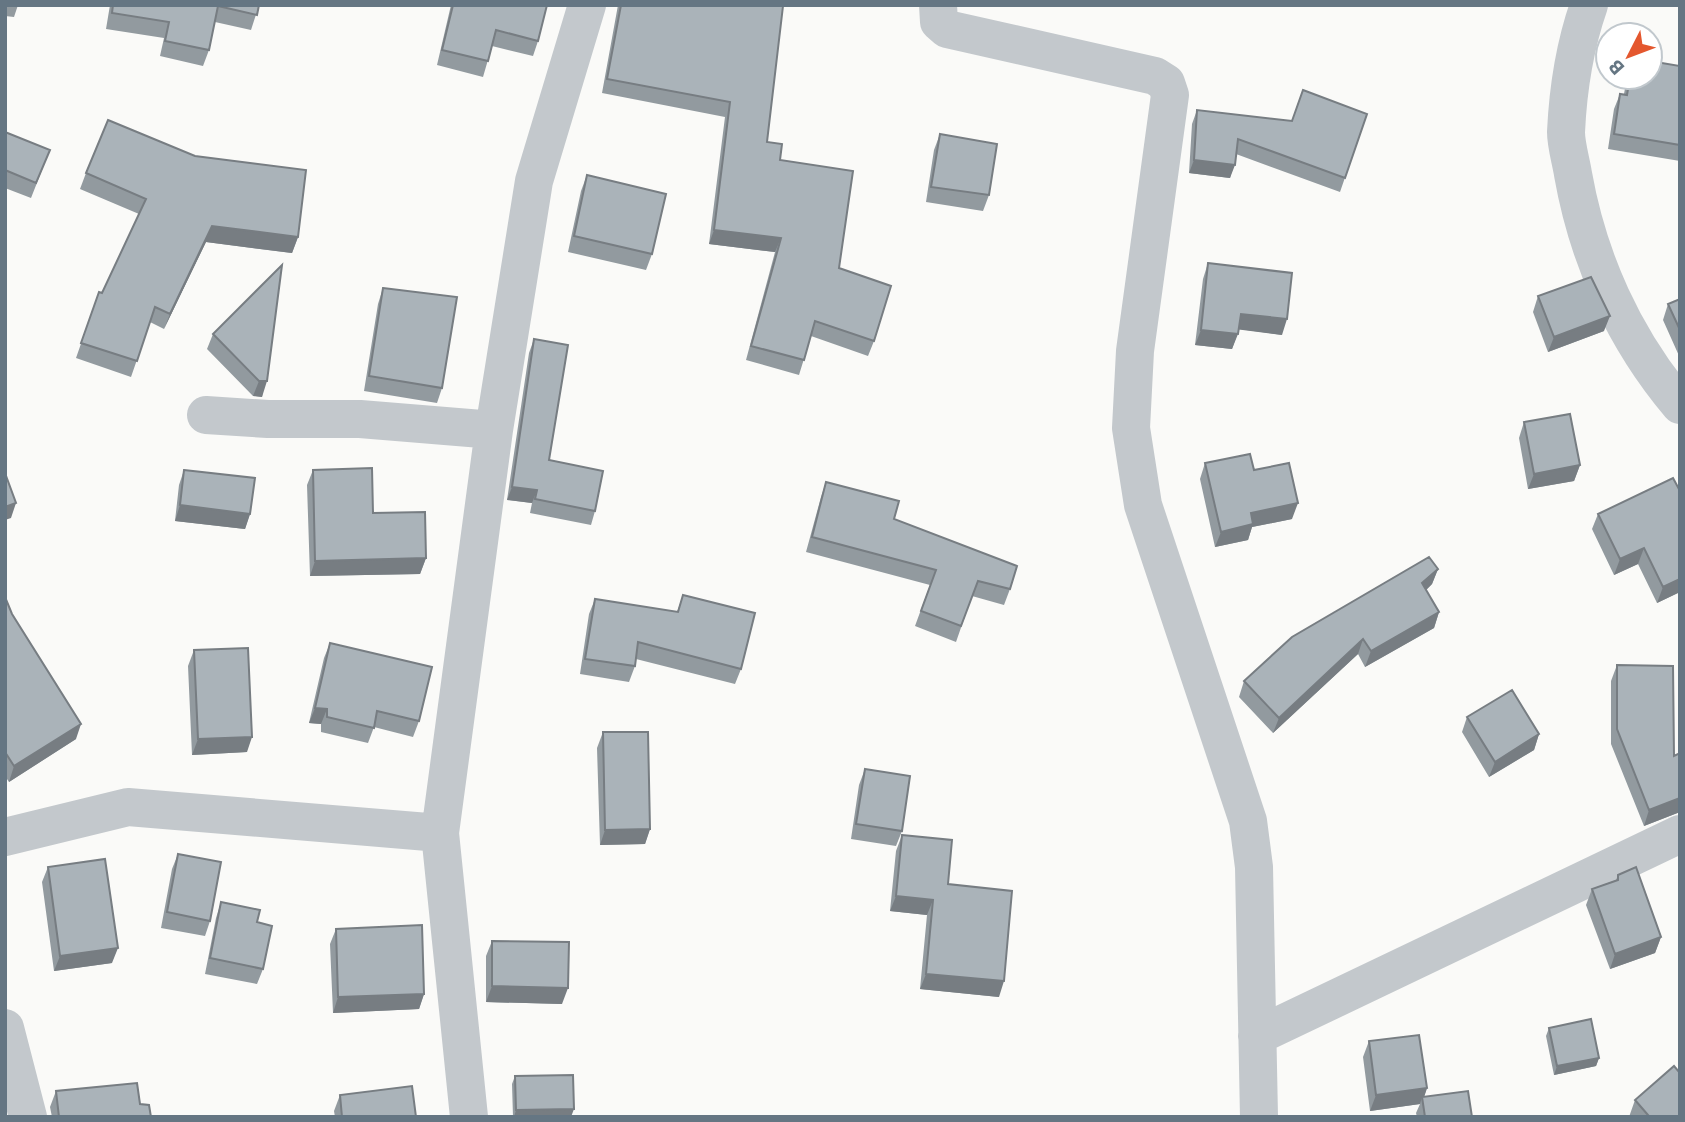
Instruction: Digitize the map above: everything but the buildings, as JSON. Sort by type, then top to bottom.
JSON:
[{"type":"street","points":[[469,1117],[440,833],[494,430],[534,181],[587,5]]},
{"type":"street","points":[[937,5],[940,22],[947,29],[1155,76],[1166,83],[1170,94],[1135,351],[1131,428],[1143,505],[1248,821],[1254,867],[1259,1117]]},
{"type":"street","points":[[1589,5],[1577,40],[1566,134],[1581,220],[1614,306],[1659,381],[1680,405]]},
{"type":"street","points":[[206,415],[360,419],[494,430]]},
{"type":"street","points":[[5,836],[128,807],[440,833]]},
{"type":"street","points":[[1257,1036],[1680,834]]},
{"type":"street","points":[[5,1028],[28,1117]]}]
